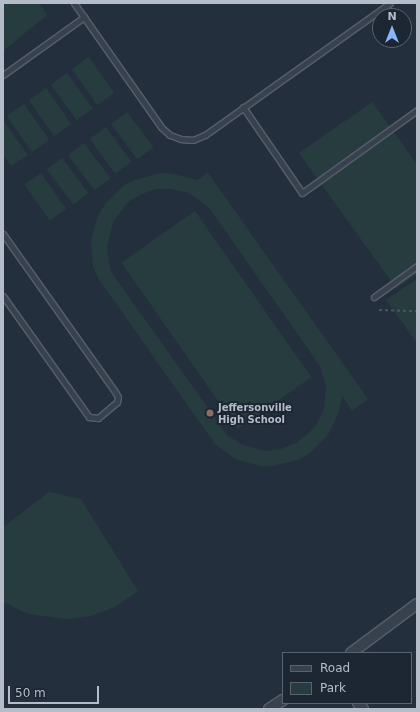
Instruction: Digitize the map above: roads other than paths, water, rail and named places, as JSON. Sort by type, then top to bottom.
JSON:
[{"type":"street","points":[[352,652],[417,604]]},
{"type":"street","points":[[270,709],[282,701]]},
{"type":"lane","points":[[74,3],[161,127],[170,135],[181,139],[193,140],[205,135],[390,3]]},
{"type":"lane","points":[[3,75],[84,17]]},
{"type":"lane","points":[[243,107],[302,193],[417,110]]},
{"type":"lane","points":[[3,234],[114,390],[118,397],[117,402],[98,418],[89,417],[3,296]]},
{"type":"lane","points":[[374,297],[417,266]]},
{"type":"place","name":"Jeffersonville High School","points":[[210,413]]}]
